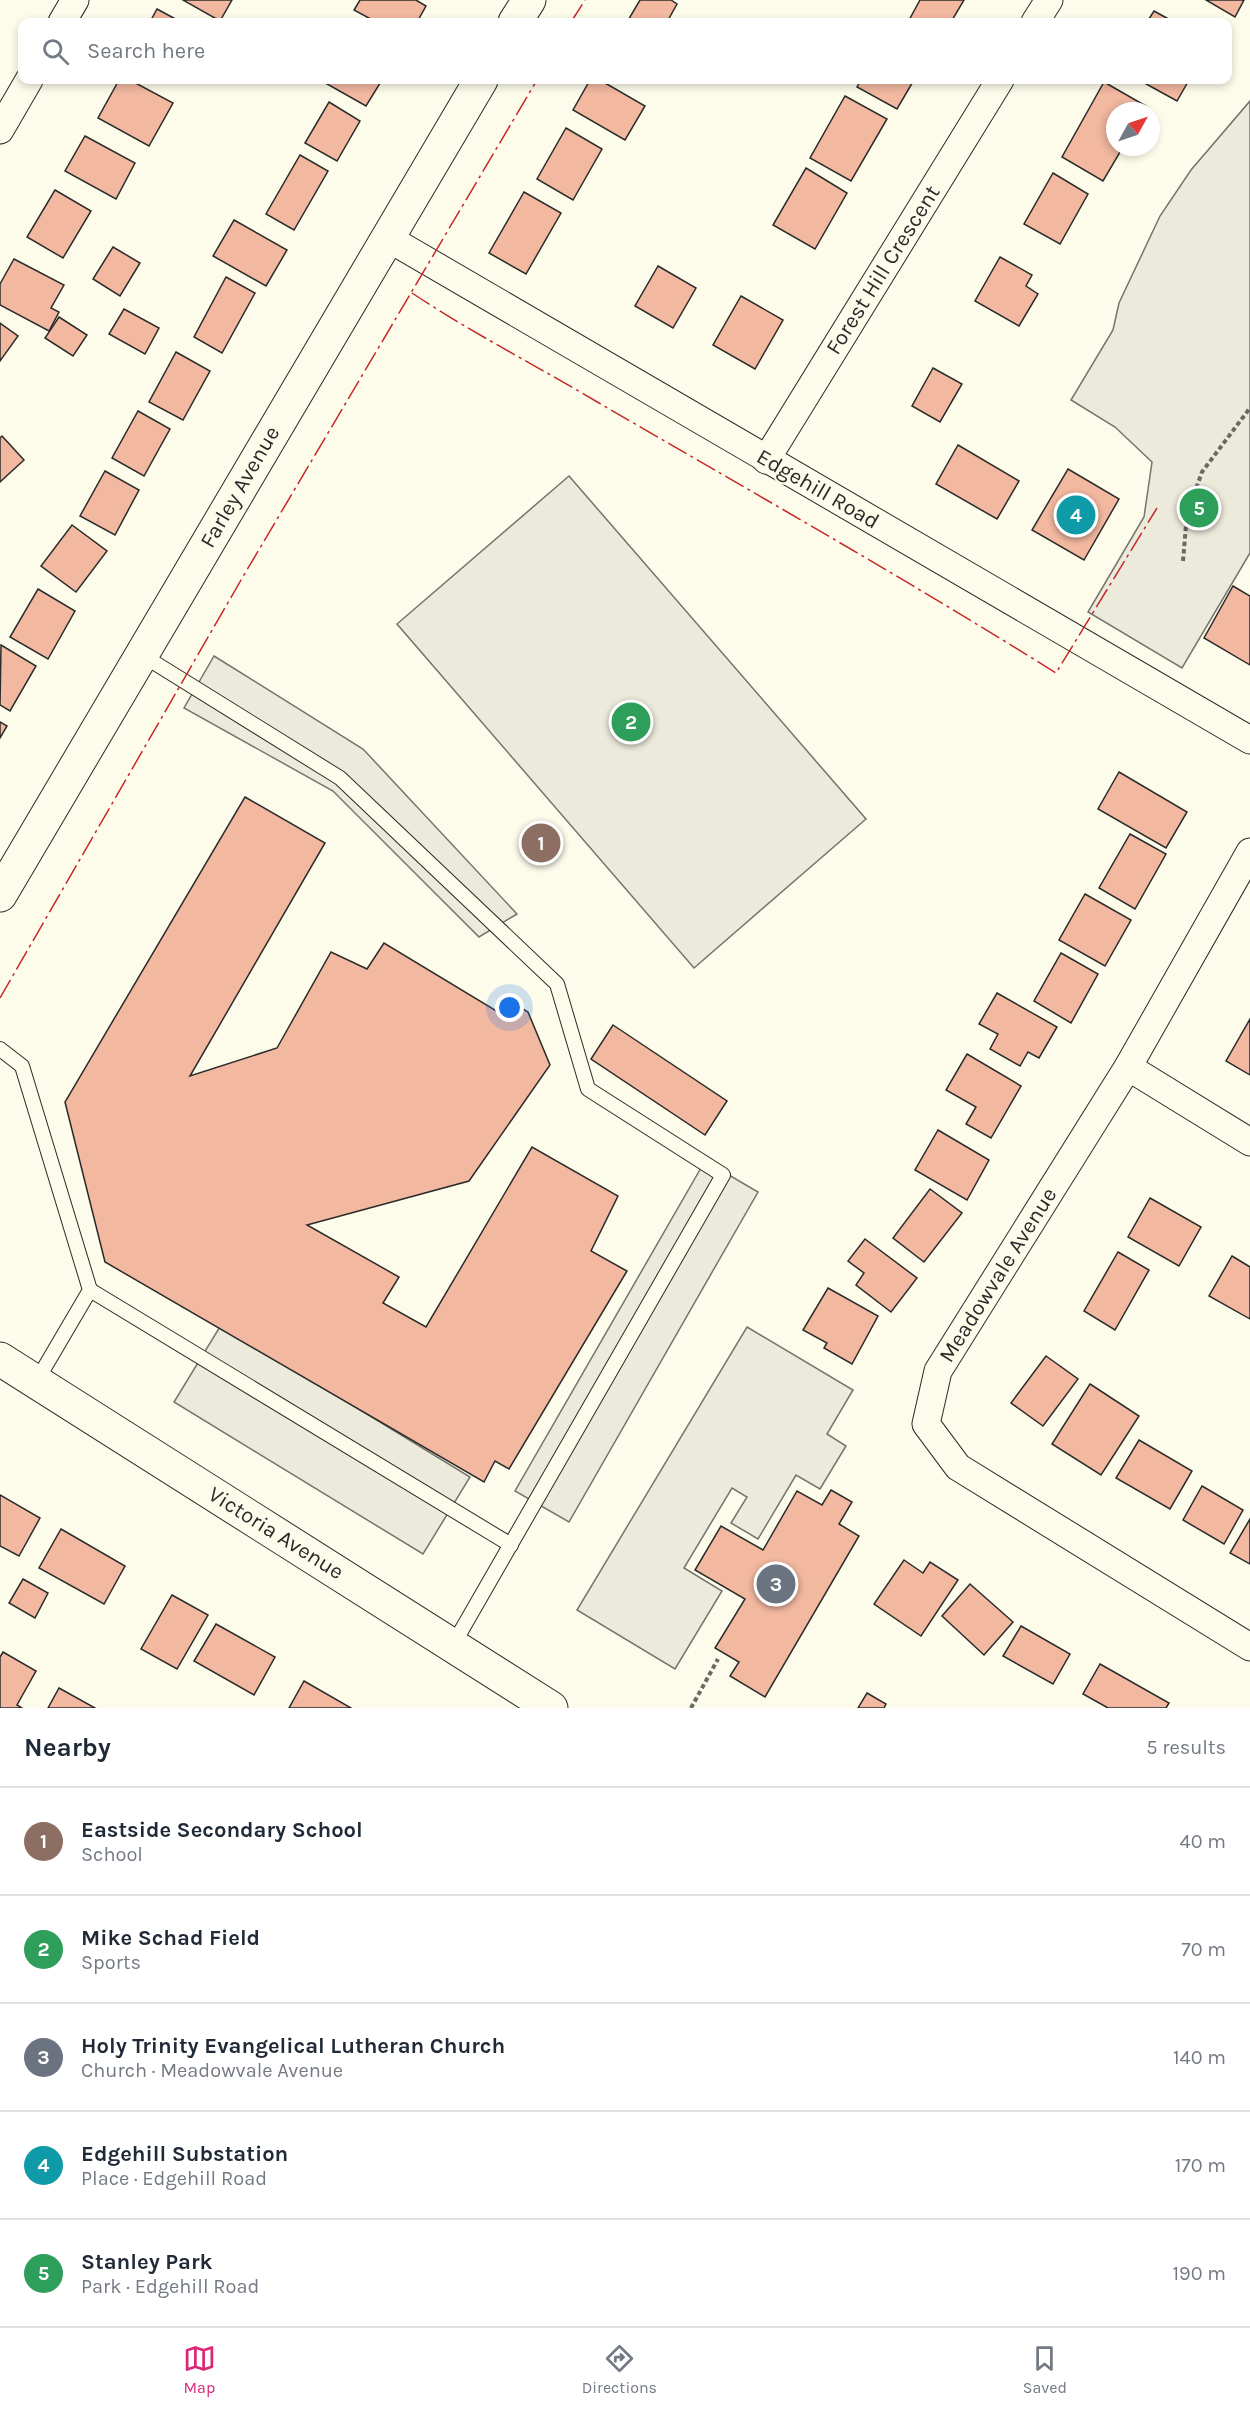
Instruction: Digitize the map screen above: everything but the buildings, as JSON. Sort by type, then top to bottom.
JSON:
[{"type":"street","points":[[64,18],[75,0]]},
{"type":"street","points":[[518,18],[529,0]]},
{"type":"street","points":[[1038,18],[1049,0]]},
{"type":"street","points":[[0,130],[27,84]]},
{"type":"street","name":"Farley Avenue","points":[[0,895],[386,237],[479,84]]},
{"type":"street","name":"Forest Hill Crescent","points":[[766,459],[998,84]]},
{"type":"street","name":"Edgehill Road","points":[[386,237],[1250,740]]},
{"type":"street","name":"Meadowvale Avenue","points":[[1250,852],[1128,1067],[938,1371],[926,1424],[958,1467],[1250,1647]]},
{"type":"street","points":[[1128,1067],[1250,1142]]},
{"type":"street","name":"Victoria Avenue","points":[[0,1359],[551,1708]]},
{"type":"lane","points":[[142,655],[340,777],[556,984],[588,1089],[723,1175],[453,1645]]},
{"type":"lane","points":[[0,1049],[22,1066],[90,1290],[511,1545]]},
{"type":"lane","points":[[36,1382],[90,1290]]},
{"type":"path","points":[[1183,561],[1187,514],[1202,472],[1250,408]]},
{"type":"path","points":[[691,1708],[718,1659]]},
{"type":"shaded area","points":[[1250,101],[1250,553],[1182,668],[1088,612],[1144,517],[1152,462],[1115,427],[1071,400],[1113,330],[1119,303],[1160,216],[1191,170]]},
{"type":"shaded area","points":[[569,476],[866,819],[694,968],[397,624]]},
{"type":"shaded area","points":[[214,656],[363,749],[517,914],[479,937],[333,791],[184,708]]},
{"type":"shaded area","points":[[705,1161],[758,1192],[569,1522],[515,1491]]},
{"type":"shaded area","points":[[221,1325],[470,1477],[423,1554],[174,1402]]},
{"type":"shaded area","points":[[747,1327],[853,1390],[827,1434],[846,1446],[820,1489],[796,1475],[758,1539],[731,1523],[747,1497],[732,1488],[684,1568],[722,1591],[675,1669],[577,1610]]},
{"type":"power","points":[[574,18],[585,0]]},
{"type":"power","points":[[0,998],[241,580],[535,84]]},
{"type":"power","points":[[412,293],[481,336],[886,570],[1056,673],[1157,508]]},
{"type":"place","name":"Stanley Park","points":[[1199,508]]},
{"type":"place","name":"Edgehill Substation","points":[[1076,515]]},
{"type":"place","name":"Mike Schad Field","points":[[631,722]]},
{"type":"place","name":"Eastside Secondary School","points":[[541,843]]},
{"type":"place","name":"Holy Trinity Evangelical Lutheran Church","points":[[776,1584]]}]
